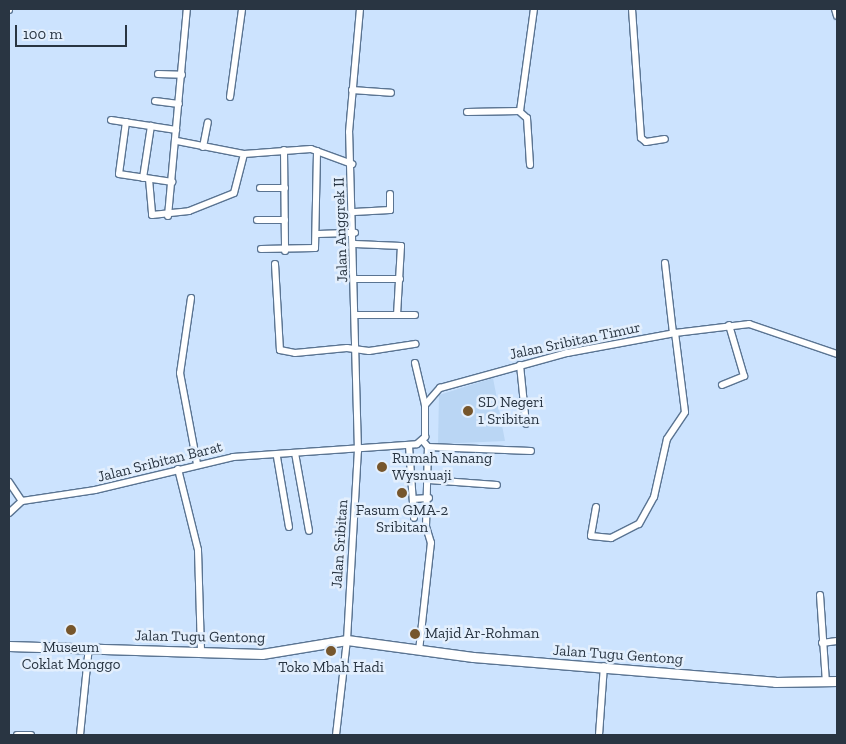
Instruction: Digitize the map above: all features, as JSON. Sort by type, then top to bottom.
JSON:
[{"type":"main road","name":"Jalan Tugu Gentong","points":[[9,646],[89,647],[262,654],[348,640],[419,650],[604,666],[826,683],[837,682]]},
{"type":"street","points":[[168,216],[177,141],[176,130],[187,9]]},
{"type":"street","points":[[230,97],[242,9]]},
{"type":"street","name":"Jalan Anggrek II","points":[[358,451],[353,351],[355,233],[352,164],[348,132],[360,9]]},
{"type":"street","points":[[520,112],[534,9]]},
{"type":"street","points":[[632,9],[641,138],[646,142],[665,139]]},
{"type":"street","points":[[834,9],[837,16]]},
{"type":"street","points":[[158,74],[182,75]]},
{"type":"street","points":[[352,90],[391,93]]},
{"type":"street","points":[[155,101],[179,104]]},
{"type":"street","points":[[467,112],[520,112],[527,118],[530,165]]},
{"type":"street","points":[[111,120],[176,130]]},
{"type":"street","points":[[126,122],[118,170],[123,176],[172,182]]},
{"type":"street","points":[[203,147],[208,122]]},
{"type":"street","points":[[151,126],[146,178],[152,215],[168,216],[231,196],[244,154]]},
{"type":"street","points":[[177,141],[244,154],[284,150],[317,150],[352,164]]},
{"type":"street","points":[[284,150],[285,251]]},
{"type":"street","points":[[261,249],[311,251],[318,234],[317,150]]},
{"type":"street","points":[[260,188],[285,188]]},
{"type":"street","points":[[354,212],[390,210],[390,194]]},
{"type":"street","points":[[257,220],[285,220]]},
{"type":"street","points":[[318,234],[355,233]]},
{"type":"street","points":[[355,244],[401,246],[398,315]]},
{"type":"street","points":[[596,508],[591,536],[612,538],[639,524],[654,497],[667,439],[685,412],[665,263]]},
{"type":"street","points":[[275,264],[280,350],[295,354],[353,351],[415,344]]},
{"type":"street","points":[[355,279],[400,279]]},
{"type":"street","points":[[191,298],[180,373],[196,464]]},
{"type":"street","points":[[355,315],[415,315]]},
{"type":"street","name":"Jalan Sribitan Timur","points":[[425,404],[440,388],[520,365],[674,333],[729,325],[749,324],[778,332],[837,354]]},
{"type":"street","points":[[722,385],[744,376],[729,325]]},
{"type":"street","points":[[415,362],[425,404],[425,444],[429,480],[426,526],[431,543],[419,650]]},
{"type":"street","points":[[520,365],[526,424]]},
{"type":"street","points":[[358,451],[425,444],[531,451]]},
{"type":"street","points":[[409,446],[414,518]]},
{"type":"street","name":"Jalan Sribitan Barat","points":[[22,501],[95,490],[196,464],[233,457],[277,457],[295,453],[358,451]]},
{"type":"street","name":"Jalan Sribitan","points":[[336,735],[348,640],[358,451]]},
{"type":"street","points":[[295,453],[309,531]]},
{"type":"street","points":[[277,457],[289,527]]},
{"type":"street","points":[[178,469],[198,550],[201,651]]},
{"type":"street","points":[[429,480],[497,485]]},
{"type":"street","points":[[9,482],[22,501],[9,513]]},
{"type":"street","points":[[413,498],[428,498]]},
{"type":"street","points":[[820,594],[826,683]]},
{"type":"street","points":[[822,643],[837,641]]},
{"type":"street","points":[[80,735],[89,647]]},
{"type":"street","points":[[599,735],[604,666]]},
{"type":"street","points":[[17,735],[32,735]]},
{"type":"shaded area","name":"SD Negeri 1 Sribitan","points":[[493,378],[505,441],[438,444],[439,395]]},
{"type":"place","name":"SD Negeri 1 Sribitan","points":[[468,411]]},
{"type":"place","name":"Rumah Nanang Wysnuaji","points":[[382,467]]},
{"type":"place","name":"Fasum GMA-2 Sribitan","points":[[402,493]]},
{"type":"place","name":"Museum Coklat Monggo","points":[[71,630]]},
{"type":"place","name":"Majid Ar-Rohman","points":[[415,634]]},
{"type":"place","name":"Toko Mbah Hadi","points":[[331,651]]}]
